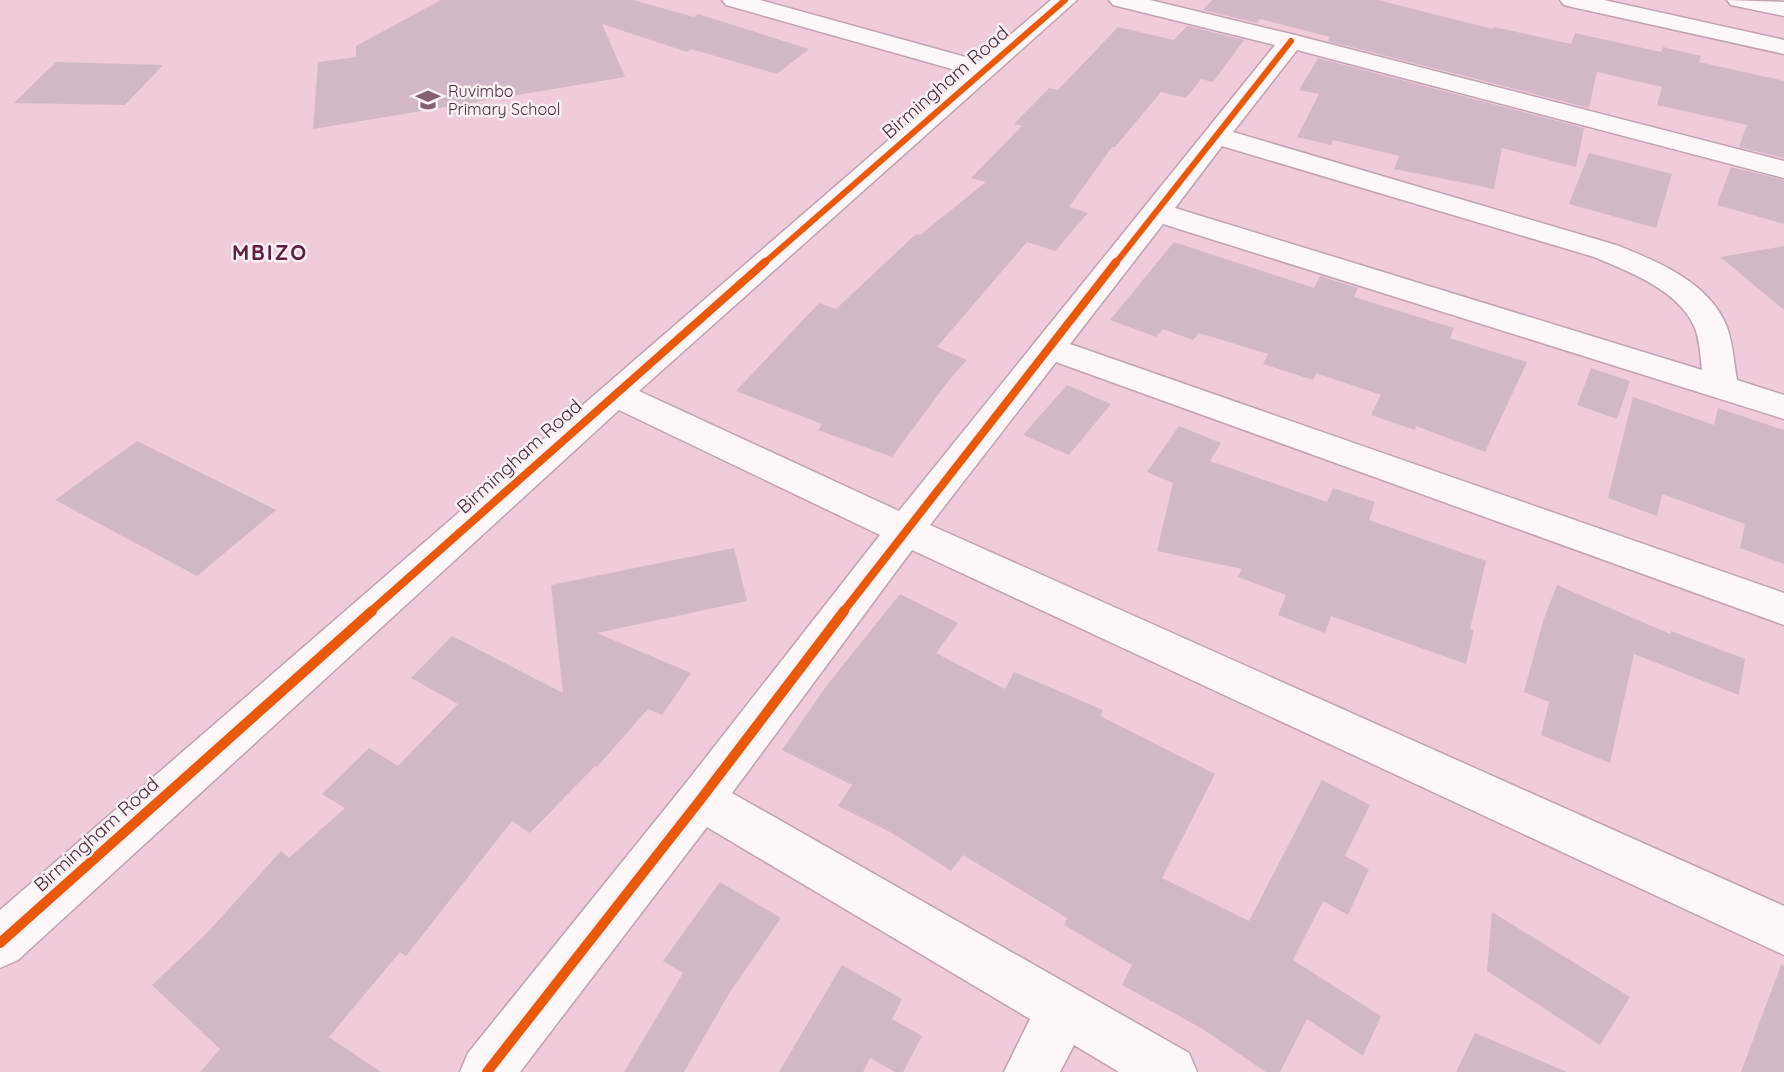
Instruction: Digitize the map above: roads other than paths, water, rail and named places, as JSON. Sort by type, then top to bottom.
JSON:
[{"type":"street","points":[[734,0],[984,71]]},
{"type":"street","name":"Birmingham Road","points":[[0,943],[615,394],[1065,0]]},
{"type":"street","points":[[1121,0],[1291,41],[1784,170]]},
{"type":"street","points":[[1572,0],[1784,47]]},
{"type":"street","points":[[1743,0],[1784,9]]},
{"type":"street","points":[[487,1072],[701,799],[905,530],[1291,41]]},
{"type":"street","points":[[1216,136],[1605,251],[1658,273],[1683,293],[1710,324],[1721,386]]},
{"type":"street","points":[[1156,212],[1784,407]]},
{"type":"street","points":[[1049,348],[1784,609]]},
{"type":"street","points":[[615,394],[905,530],[1784,931]]},
{"type":"street","points":[[701,799],[1170,1072]]},
{"type":"street","points":[[1031,1072],[1063,1012]]},
{"type":"place","name":"Ruvimbo Primary School","points":[[428,100]]},
{"type":"district","name":"MBIZO","points":[[270,253]]}]
